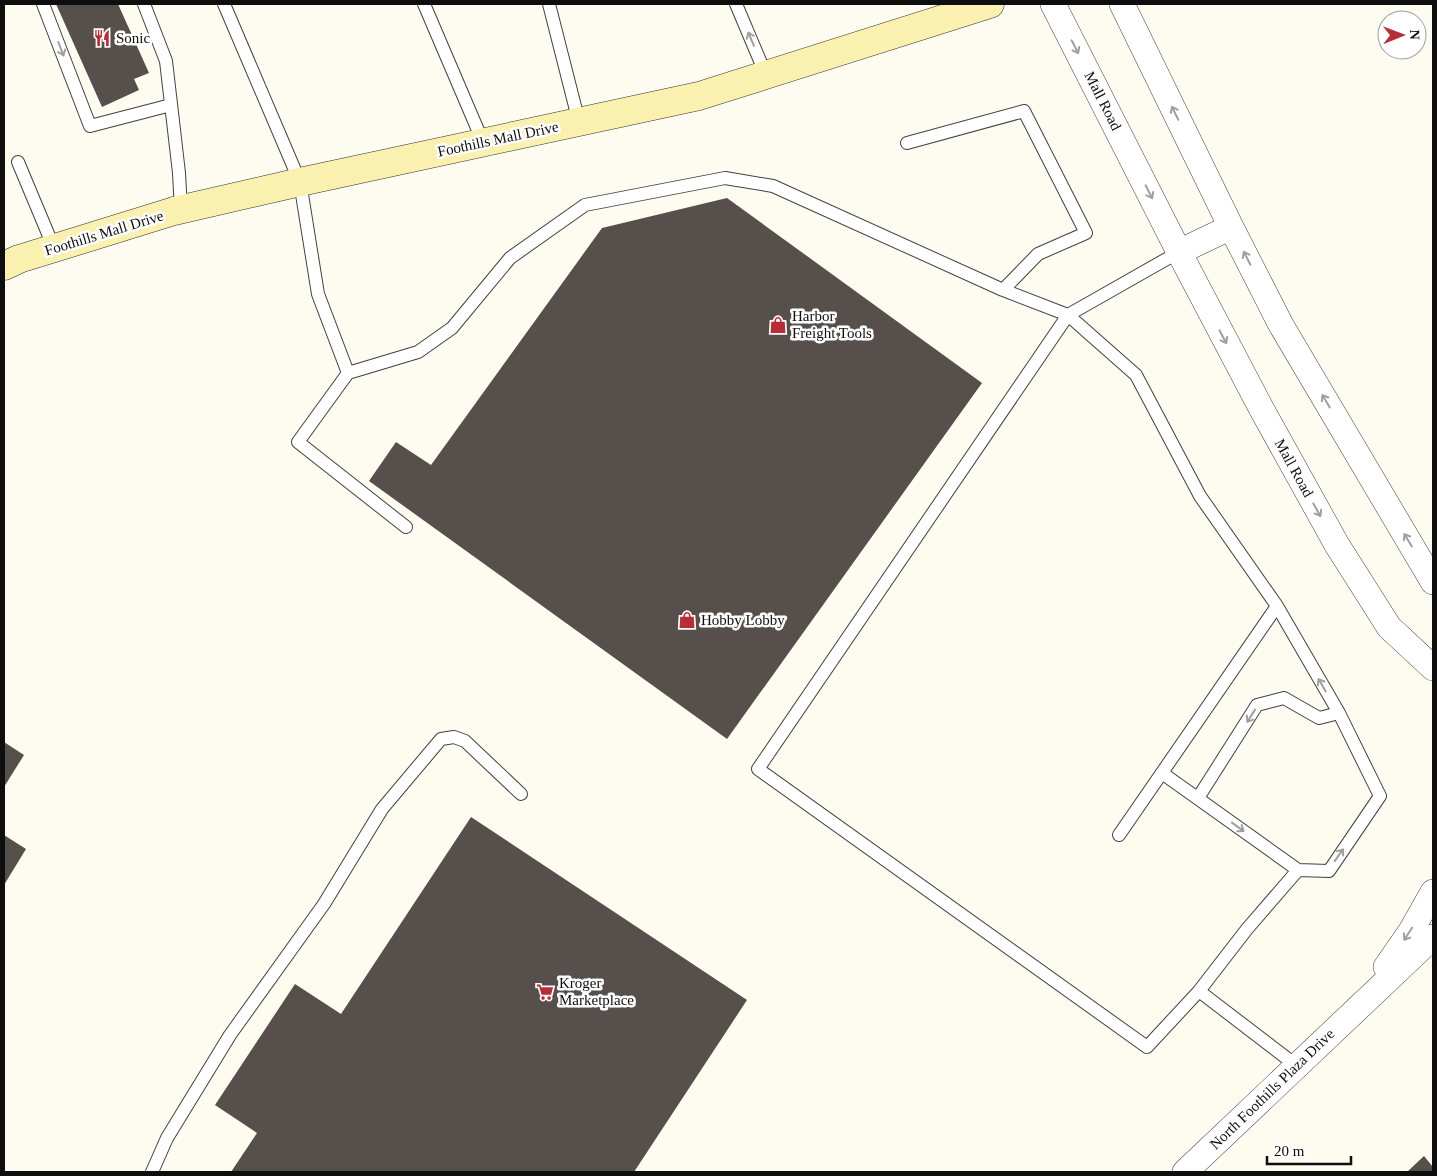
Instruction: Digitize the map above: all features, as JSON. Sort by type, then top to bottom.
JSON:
[{"type":"main road","name":"Foothills Mall Drive","points":[[4,266],[19,259],[181,210],[300,182],[700,96],[990,4]]},
{"type":"street","name":"Mall Road","points":[[1054,4],[1179,252],[1261,408],[1337,545],[1390,627],[1433,668]]},
{"type":"street","points":[[1122,4],[1281,325],[1433,582]]},
{"type":"street","points":[[1179,252],[1231,227]]},
{"type":"street","name":"North Foothills Plaza Drive","points":[[1360,1006],[1411,931],[1433,892]]},
{"type":"street","name":"North Foothills Plaza Drive","points":[[1185,1172],[1433,937]]},
{"type":"street","name":"North Foothills Plaza Drive","points":[[1360,1006],[1433,961]]},
{"type":"lane","points":[[43,4],[90,126],[171,105]]},
{"type":"lane","points":[[144,4],[166,61],[179,173],[181,210]]},
{"type":"lane","points":[[224,4],[300,182],[318,294],[348,373]]},
{"type":"lane","points":[[424,4],[483,142]]},
{"type":"lane","points":[[549,4],[579,122]]},
{"type":"lane","points":[[736,4],[766,75]]},
{"type":"lane","points":[[907,143],[1024,111],[1086,233],[1038,254],[1003,290]]},
{"type":"lane","points":[[18,162],[54,248]]},
{"type":"lane","points":[[406,527],[298,442],[348,373],[418,352],[452,328],[510,258],[585,205],[725,178],[773,186],[1003,290],[1068,316],[1136,375],[1200,496],[1277,606],[1339,713],[1380,796],[1329,870],[1298,870],[1162,773]]},
{"type":"lane","points":[[1179,252],[1068,316],[758,769],[1147,1047],[1199,991],[1247,929],[1298,870]]},
{"type":"lane","points":[[1119,835],[1277,606]]},
{"type":"lane","points":[[1198,798],[1258,706],[1284,698],[1319,718],[1339,713]]},
{"type":"lane","points":[[152,1172],[167,1138],[230,1035],[324,904],[382,809],[441,739],[454,737],[465,741],[521,794]]},
{"type":"lane","points":[[1199,991],[1296,1066]]},
{"type":"building","name":"Sonic","points":[[56,4],[118,4],[149,73],[134,79],[139,90],[102,107]]},
{"type":"building","name":"Hobby Lobby","points":[[727,198],[982,383],[727,739],[369,481],[396,442],[431,465],[602,228]]},
{"type":"building","points":[[4,742],[24,755],[4,787]]},
{"type":"building","name":"Kroger Marketplace","points":[[471,817],[747,1000],[634,1172],[231,1172],[257,1133],[215,1105],[295,984],[341,1014]]},
{"type":"building","points":[[4,835],[26,849],[4,885]]},
{"type":"building","points":[[1424,1156],[1433,1167],[1433,1172],[1407,1172]]},
{"type":"place","name":"Sonic","points":[[102,38]]},
{"type":"place","name":"Harbor Freight Tools","points":[[778,325]]},
{"type":"place","name":"Hobby Lobby","points":[[687,620]]},
{"type":"place","name":"Kroger Marketplace","points":[[545,992]]}]
